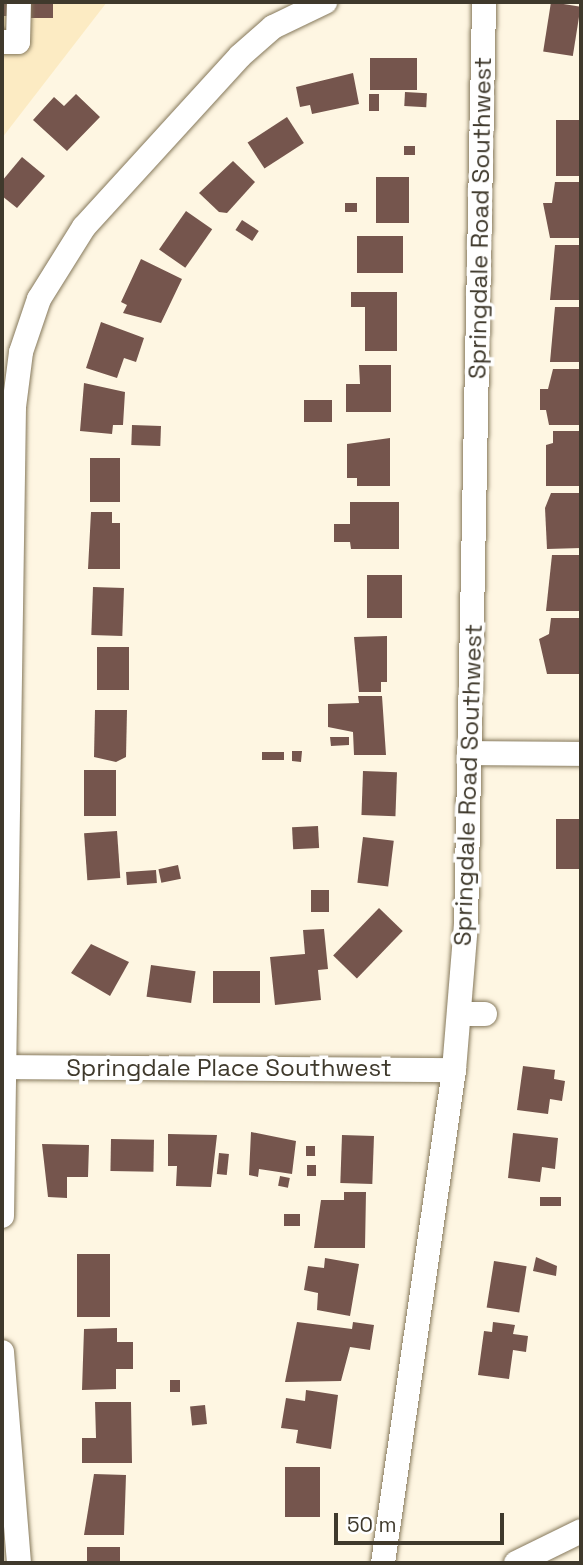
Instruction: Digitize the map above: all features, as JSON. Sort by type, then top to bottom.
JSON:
[{"type":"street","points":[[2,43],[18,43],[19,2]]},
{"type":"street","points":[[2,1216],[14,407],[21,352],[39,299],[85,227],[240,57],[273,27],[325,2]]},
{"type":"street","name":"Springdale Road Southwest","points":[[383,1563],[454,1070],[459,1014],[475,959],[471,753],[484,2]]},
{"type":"street","points":[[471,753],[581,754]]},
{"type":"street","points":[[459,1014],[485,1014]]},
{"type":"street","name":"Springdale Place Southwest","points":[[4,1067],[454,1070]]},
{"type":"street","points":[[2,1352],[19,1563]]},
{"type":"street","points":[[516,1563],[581,1531]]},
{"type":"shaded area","points":[[2,2],[107,2],[2,138]]},
{"type":"building","points":[[2,2],[10,2],[10,16],[2,16]]},
{"type":"building","points":[[31,2],[53,2],[53,18],[31,18]]},
{"type":"building","points":[[551,2],[581,7],[573,56],[543,51]]},
{"type":"building","points":[[370,58],[417,58],[417,90],[370,90]]},
{"type":"building","points":[[353,73],[359,104],[312,114],[310,105],[300,107],[296,87]]},
{"type":"building","points":[[405,92],[427,93],[426,107],[404,106]]},
{"type":"building","points":[[76,94],[100,117],[67,151],[33,120],[54,97],[64,106]]},
{"type":"building","points":[[369,94],[379,94],[379,111],[369,111]]},
{"type":"building","points":[[287,117],[304,143],[264,169],[248,143]]},
{"type":"building","points":[[556,120],[581,120],[581,176],[556,176]]},
{"type":"building","points":[[404,146],[415,146],[415,155],[404,155]]},
{"type":"building","points":[[22,157],[45,176],[17,208],[2,196],[2,181]]},
{"type":"building","points":[[233,161],[255,182],[227,213],[219,212],[199,193]]},
{"type":"building","points":[[376,177],[409,177],[409,223],[376,223]]},
{"type":"building","points":[[555,182],[581,182],[581,238],[550,238],[543,203],[552,203]]},
{"type":"building","points":[[345,203],[357,203],[357,212],[345,212]]},
{"type":"building","points":[[186,211],[212,229],[185,268],[159,250]]},
{"type":"building","points":[[242,220],[259,231],[252,241],[235,230]]},
{"type":"building","points":[[357,236],[403,236],[403,273],[357,273]]},
{"type":"building","points":[[555,245],[581,245],[581,300],[550,300]]},
{"type":"building","points":[[141,259],[182,279],[161,323],[123,313],[127,305],[121,302]]},
{"type":"building","points":[[351,292],[397,292],[397,351],[365,351],[365,307],[351,307]]},
{"type":"building","points":[[555,307],[581,307],[581,362],[550,362]]},
{"type":"building","points":[[101,322],[144,338],[136,362],[124,358],[117,378],[86,368]]},
{"type":"building","points":[[359,365],[391,365],[391,412],[346,412],[346,384],[360,384]]},
{"type":"building","points":[[553,369],[581,369],[581,425],[549,425],[546,410],[540,410],[540,389],[548,389]]},
{"type":"building","points":[[84,383],[125,392],[123,425],[113,425],[112,434],[80,431]]},
{"type":"building","points":[[304,400],[332,400],[332,422],[304,422]]},
{"type":"building","points":[[132,425],[161,426],[160,446],[131,445]]},
{"type":"building","points":[[553,431],[581,431],[581,486],[546,486],[546,445],[553,443]]},
{"type":"building","points":[[390,438],[390,486],[357,486],[357,478],[347,478],[347,444]]},
{"type":"building","points":[[90,458],[120,458],[120,502],[90,502]]},
{"type":"building","points":[[551,493],[581,493],[581,548],[547,549],[545,508]]},
{"type":"building","points":[[350,502],[399,502],[399,549],[351,549],[350,542],[334,542],[334,524],[350,524]]},
{"type":"building","points":[[91,512],[112,512],[112,523],[120,523],[120,569],[88,569]]},
{"type":"building","points":[[552,555],[581,555],[581,611],[546,611]]},
{"type":"building","points":[[367,575],[402,575],[402,618],[367,618]]},
{"type":"building","points":[[93,587],[124,588],[122,636],[91,635]]},
{"type":"building","points":[[551,618],[581,618],[581,674],[547,674],[539,639],[549,634]]},
{"type":"building","points":[[387,636],[387,682],[381,682],[381,692],[359,692],[354,637]]},
{"type":"building","points":[[97,647],[129,647],[129,690],[97,690]]},
{"type":"building","points":[[358,696],[382,696],[386,755],[354,755],[353,732],[328,727],[328,704],[359,703]]},
{"type":"building","points":[[95,710],[127,710],[126,757],[116,762],[94,757]]},
{"type":"building","points":[[330,737],[349,737],[349,745],[331,746]]},
{"type":"building","points":[[292,751],[302,751],[301,762],[292,761]]},
{"type":"building","points":[[262,752],[284,752],[284,760],[262,760]]},
{"type":"building","points":[[84,770],[116,770],[116,816],[84,816]]},
{"type":"building","points":[[363,771],[397,772],[395,816],[361,815]]},
{"type":"building","points":[[556,819],[581,819],[581,869],[556,869]]},
{"type":"building","points":[[318,826],[319,848],[293,849],[292,827]]},
{"type":"building","points":[[117,831],[120,878],[87,880],[84,833]]},
{"type":"building","points":[[363,837],[394,841],[388,886],[357,883]]},
{"type":"building","points":[[178,865],[181,879],[161,883],[158,869]]},
{"type":"building","points":[[156,870],[157,883],[127,885],[126,872]]},
{"type":"building","points":[[311,890],[329,890],[329,912],[311,912]]},
{"type":"building","points":[[379,908],[403,931],[357,978],[333,955]]},
{"type":"building","points":[[324,929],[328,969],[318,970],[321,1000],[275,1005],[270,957],[305,954],[303,930]]},
{"type":"building","points":[[91,944],[129,962],[110,996],[71,973]]},
{"type":"building","points":[[151,965],[196,971],[191,1003],[147,997]]},
{"type":"building","points":[[213,971],[260,971],[260,1003],[213,1003]]},
{"type":"building","points":[[523,1066],[555,1070],[554,1079],[565,1081],[562,1101],[550,1099],[548,1114],[517,1110]]},
{"type":"building","points":[[251,1132],[296,1141],[292,1174],[259,1169],[258,1177],[249,1175]]},
{"type":"building","points":[[513,1133],[558,1138],[555,1169],[542,1167],[540,1182],[508,1178]]},
{"type":"building","points":[[168,1134],[217,1135],[211,1187],[176,1186],[177,1166],[168,1166]]},
{"type":"building","points":[[342,1135],[374,1136],[372,1184],[340,1183]]},
{"type":"building","points":[[111,1139],[154,1140],[153,1172],[110,1171]]},
{"type":"building","points":[[42,1144],[89,1145],[88,1177],[67,1177],[67,1198],[48,1197]]},
{"type":"building","points":[[306,1146],[315,1146],[315,1156],[306,1156]]},
{"type":"building","points":[[219,1153],[229,1154],[227,1175],[217,1174]]},
{"type":"building","points":[[307,1165],[316,1165],[316,1176],[307,1176]]},
{"type":"building","points":[[280,1176],[290,1178],[288,1188],[278,1186]]},
{"type":"building","points":[[344,1192],[366,1192],[365,1248],[314,1248],[321,1200],[344,1200]]},
{"type":"building","points":[[540,1197],[561,1197],[561,1206],[540,1206]]},
{"type":"building","points":[[284,1214],[300,1214],[300,1226],[284,1226]]},
{"type":"building","points":[[77,1254],[110,1254],[110,1317],[77,1317]]},
{"type":"building","points":[[536,1257],[557,1266],[556,1276],[533,1271]]},
{"type":"building","points":[[325,1258],[359,1264],[350,1316],[317,1310],[318,1293],[304,1290],[308,1266],[324,1268]]},
{"type":"building","points":[[494,1261],[527,1266],[519,1313],[487,1307]]},
{"type":"building","points":[[297,1322],[352,1329],[353,1322],[374,1325],[370,1350],[350,1347],[341,1381],[285,1382]]},
{"type":"building","points":[[493,1322],[515,1325],[513,1334],[528,1336],[526,1352],[513,1350],[509,1379],[478,1375],[484,1331],[492,1332]]},
{"type":"building","points":[[117,1328],[117,1342],[133,1342],[133,1369],[116,1369],[116,1389],[82,1390],[84,1329]]},
{"type":"building","points":[[170,1380],[180,1380],[180,1392],[170,1392]]},
{"type":"building","points":[[306,1390],[338,1395],[331,1449],[296,1443],[298,1430],[281,1428],[286,1398],[305,1401]]},
{"type":"building","points":[[95,1402],[131,1402],[132,1463],[82,1463],[82,1438],[96,1438]]},
{"type":"building","points":[[205,1405],[207,1424],[192,1425],[190,1407]]},
{"type":"building","points":[[285,1467],[320,1467],[320,1517],[285,1517]]},
{"type":"building","points":[[94,1474],[126,1475],[124,1535],[84,1535]]},
{"type":"building","points":[[87,1547],[120,1547],[120,1563],[87,1563]]}]
